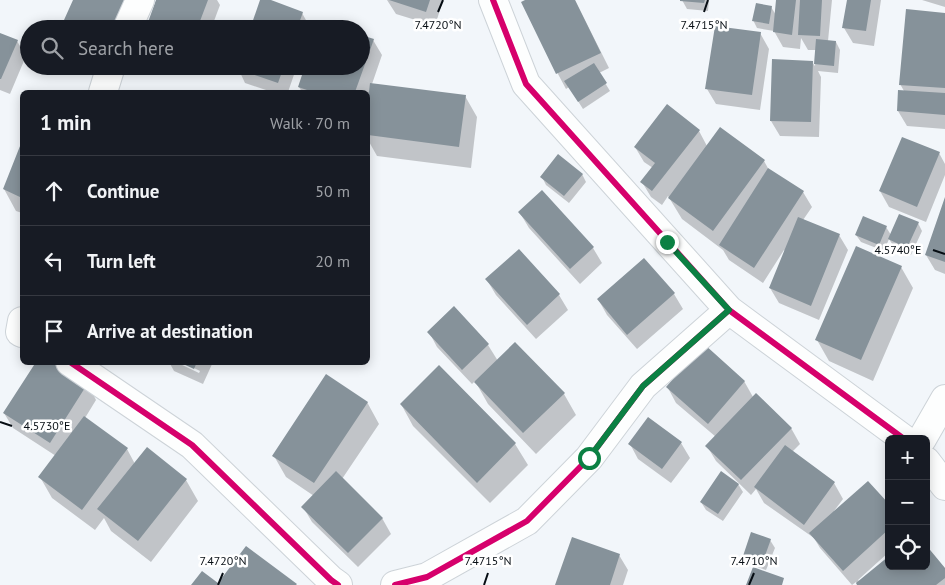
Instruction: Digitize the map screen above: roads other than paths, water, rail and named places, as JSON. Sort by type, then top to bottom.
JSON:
[{"type":"street","points":[[131,20],[140,0]]},
{"type":"street","points":[[493,0],[526,84],[729,310],[899,435]]},
{"type":"street","points":[[104,90],[108,75]]},
{"type":"street","points":[[395,585],[427,577],[527,521],[589,458],[643,386],[729,310]]},
{"type":"street","points":[[74,365],[192,446],[338,585]]},
{"type":"street","points":[[924,435],[945,399]]},
{"type":"street","points":[[930,466],[945,486]]}]
